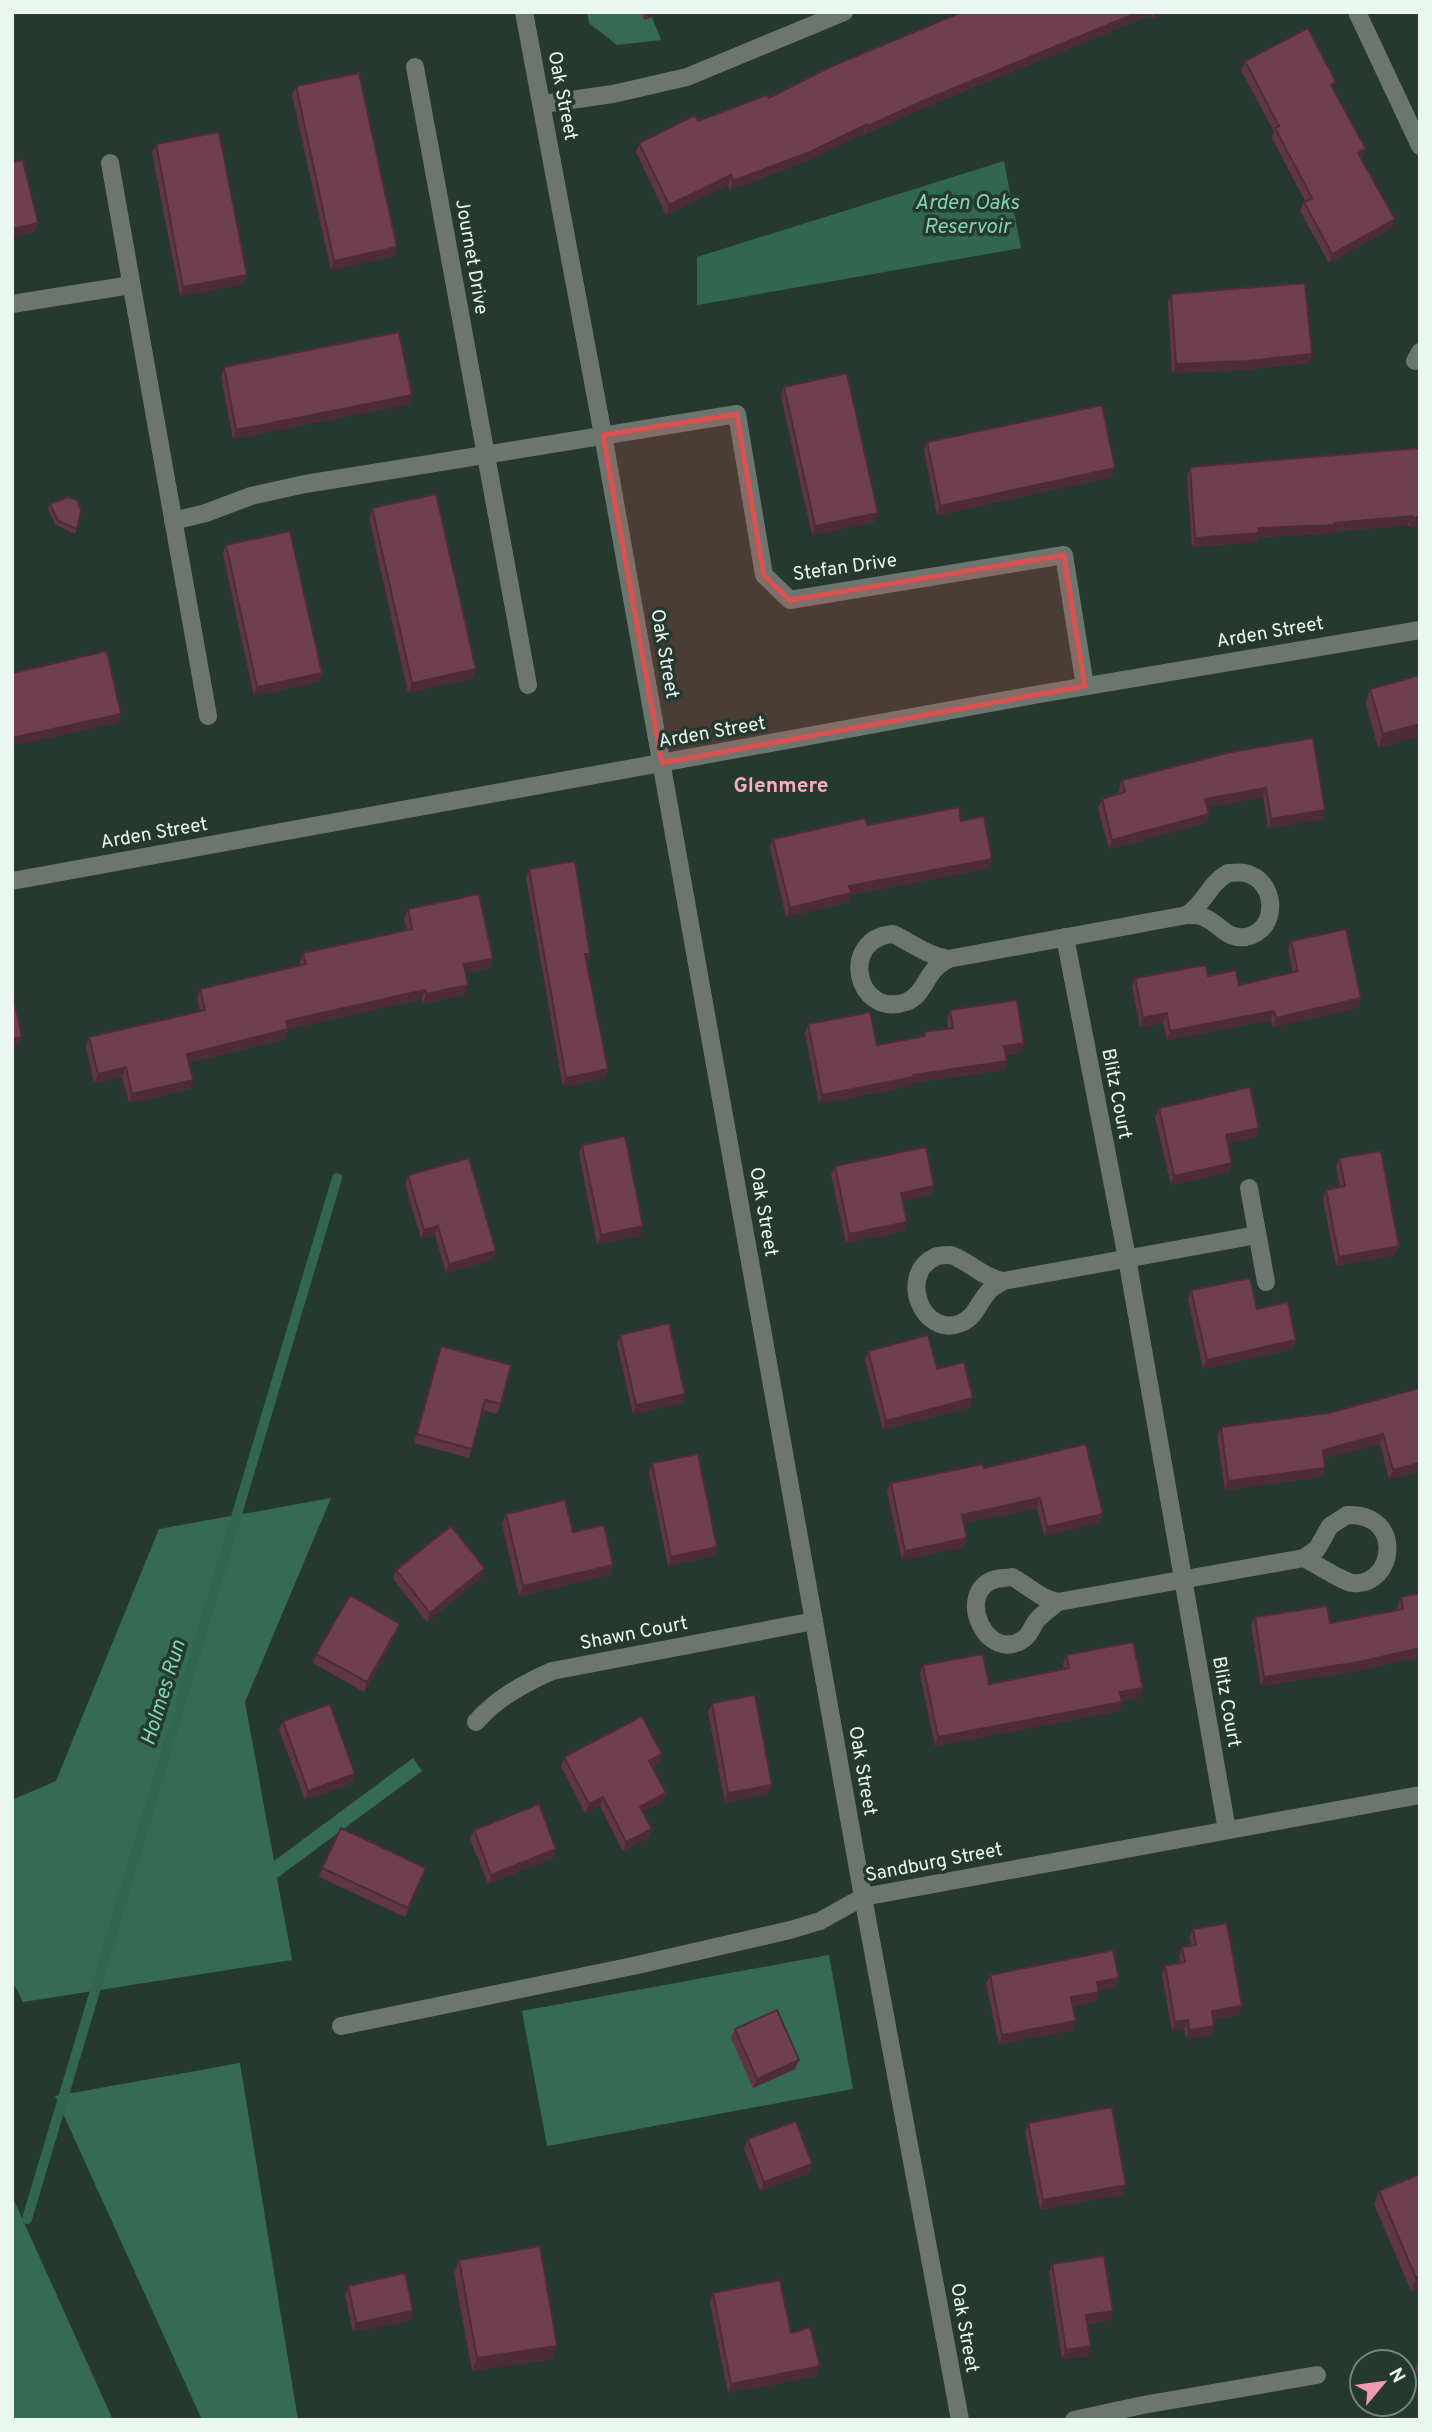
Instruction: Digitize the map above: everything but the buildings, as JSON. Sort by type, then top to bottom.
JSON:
[{"type":"street","name":"Oak Street","points":[[524,12],[543,103],[863,1897],[960,2420]]},
{"type":"street","points":[[543,103],[613,94],[687,76],[844,12]]},
{"type":"street","points":[[1357,12],[1420,146]]},
{"type":"street","name":"Journet Drive","points":[[415,67],[528,685]]},
{"type":"street","points":[[110,163],[208,716]]},
{"type":"street","points":[[12,304],[131,285]]},
{"type":"street","name":"Stefan Drive","points":[[603,435],[737,414],[764,575],[790,600],[1064,555],[1085,686]]},
{"type":"street","points":[[173,521],[206,513],[251,496],[305,484],[603,435]]},
{"type":"street","name":"Arden Street","points":[[12,881],[1085,686],[1420,630]]},
{"type":"street","points":[[948,959],[934,969],[917,996],[905,1002],[884,1003],[870,995],[860,982],[859,963],[867,946],[883,935],[893,934],[913,943],[932,957],[948,959],[1187,915],[1202,916],[1233,937],[1248,937],[1264,926],[1271,911],[1270,895],[1260,881],[1253,877],[1245,873],[1228,873],[1215,881],[1200,906],[1187,915]]},
{"type":"street","name":"Blitz Court","points":[[1065,937],[1127,1258],[1227,1830]]},
{"type":"street","points":[[1249,1188],[1266,1282]]},
{"type":"street","points":[[1003,1281],[982,1275],[967,1261],[951,1255],[935,1257],[922,1268],[916,1280],[916,1295],[922,1310],[932,1320],[950,1326],[962,1323],[974,1314],[989,1290],[1003,1281],[1257,1235]]},
{"type":"street","points":[[1058,1602],[1037,1620],[1026,1638],[1011,1644],[995,1641],[982,1631],[976,1619],[977,1599],[984,1587],[994,1579],[1012,1577],[1030,1586],[1038,1595],[1058,1602],[1304,1558],[1317,1549],[1331,1526],[1347,1515],[1360,1515],[1378,1522],[1387,1538],[1388,1556],[1379,1573],[1368,1581],[1354,1583],[1340,1579],[1328,1569],[1304,1558]]},
{"type":"street","name":"Shawn Court","points":[[476,1722],[516,1687],[552,1671],[814,1621]]},
{"type":"street","name":"Sandburg Street","points":[[341,2026],[633,1966],[790,1930],[820,1922],[863,1897],[1420,1795]]},
{"type":"street","points":[[1074,2420],[1317,2375]]},
{"type":"highlighted area","points":[[737,414],[764,575],[790,600],[1064,555],[1085,686],[662,763],[603,435]]},
{"type":"shaded area","points":[[587,12],[650,12],[661,40],[617,45],[589,23]]},
{"type":"shaded area","points":[[331,1498],[245,1702],[274,1861],[413,1758],[422,1771],[277,1878],[292,1960],[23,2002],[12,1981],[12,1800],[56,1781],[159,1529]]},
{"type":"shaded area","points":[[829,1955],[853,2089],[547,2146],[522,2011]]},
{"type":"shaded area","points":[[240,2063],[298,2420],[202,2420],[55,2096]]},
{"type":"shaded area","points":[[12,2196],[113,2420],[12,2420]]},
{"type":"water","name":"Arden Oaks Reservoir","points":[[1004,161],[1021,248],[697,305],[697,257]]},
{"type":"waterway","name":"Holmes Run","points":[[27,2219],[337,1178]]},
{"type":"district","name":"Glenmere","points":[[781,786]]}]
